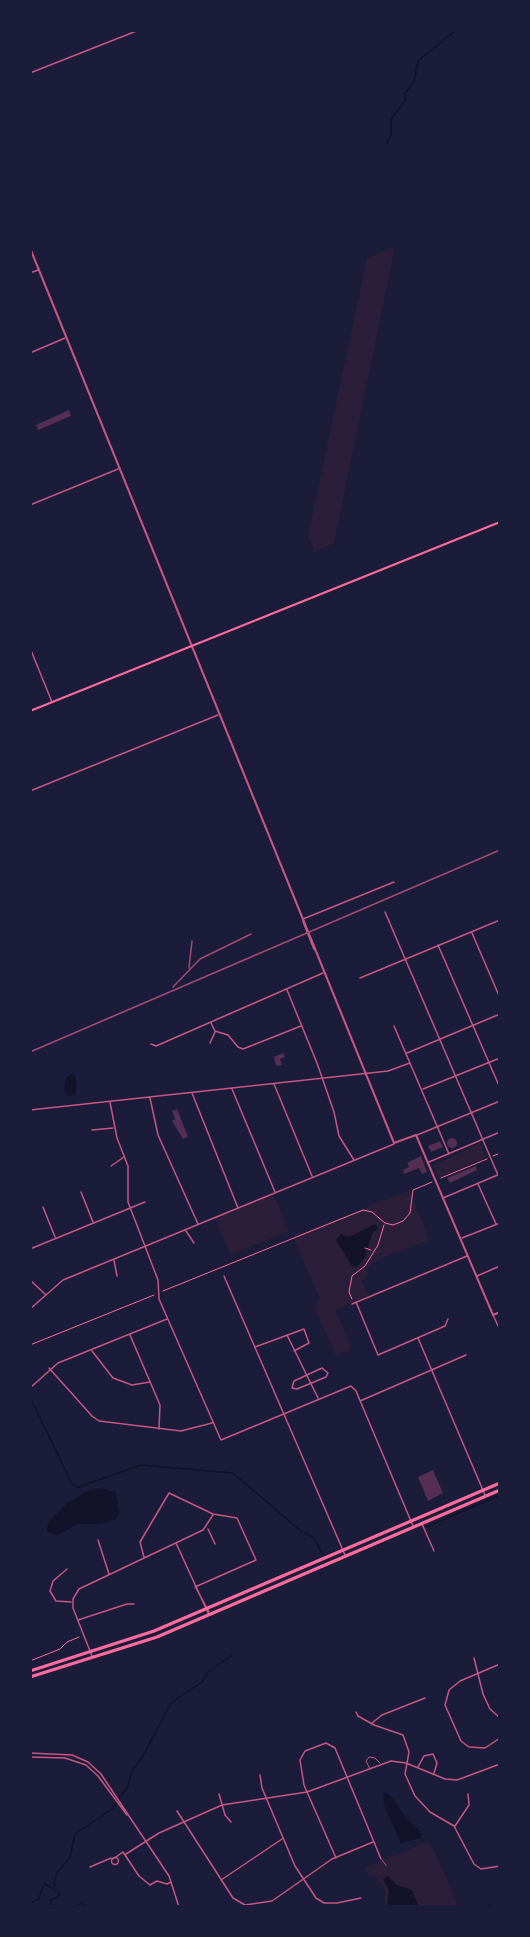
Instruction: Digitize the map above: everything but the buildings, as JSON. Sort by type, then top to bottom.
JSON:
[{"type":"main road","points":[[30,711],[500,522]]},
{"type":"main road","points":[[30,1671],[90,1653],[207,1610],[500,1483]]},
{"type":"main road","points":[[30,1677],[93,1658],[209,1615],[500,1490]]},
{"type":"street","points":[[30,73],[139,30]]},
{"type":"street","points":[[30,248],[394,1143]]},
{"type":"street","points":[[30,273],[39,270]]},
{"type":"street","points":[[30,353],[66,338]]},
{"type":"street","points":[[30,505],[119,469]]},
{"type":"street","points":[[30,648],[52,702]]},
{"type":"street","points":[[30,791],[219,714]]},
{"type":"street","points":[[303,919],[394,882]]},
{"type":"street","points":[[385,912],[490,1158],[499,1174],[443,1198]]},
{"type":"street","points":[[360,978],[500,920]]},
{"type":"street","points":[[472,932],[500,998]]},
{"type":"street","points":[[438,945],[500,1088]]},
{"type":"street","points":[[152,1044],[156,1046],[324,973]]},
{"type":"street","points":[[287,989],[334,1112],[339,1136],[354,1160]]},
{"type":"street","points":[[406,1053],[500,1014]]},
{"type":"street","points":[[210,1022],[216,1031],[228,1035],[238,1047],[249,1049],[301,1025]]},
{"type":"street","points":[[394,1026],[449,1154]]},
{"type":"street","points":[[210,1043],[216,1031]]},
{"type":"street","points":[[422,1089],[500,1058]]},
{"type":"street","points":[[30,1110],[365,1074],[388,1071],[410,1063]]},
{"type":"street","points":[[274,1084],[312,1177]]},
{"type":"street","points":[[232,1089],[275,1192]]},
{"type":"street","points":[[191,1092],[238,1208]]},
{"type":"street","points":[[150,1098],[158,1135],[198,1224]]},
{"type":"street","points":[[30,1309],[63,1280],[500,1101]]},
{"type":"street","points":[[110,1102],[114,1128],[125,1156],[129,1175],[127,1192],[130,1208],[158,1280],[159,1299],[221,1440],[348,1386],[352,1387],[414,1527]]},
{"type":"street","points":[[92,1130],[114,1128]]},
{"type":"street","points":[[428,1162],[500,1132]]},
{"type":"street","points":[[416,1135],[500,1330]]},
{"type":"street","points":[[111,1166],[125,1156]]},
{"type":"street","points":[[478,1183],[496,1224]]},
{"type":"street","points":[[81,1192],[93,1223]]},
{"type":"street","points":[[30,1249],[145,1202]]},
{"type":"street","points":[[43,1207],[56,1238]]},
{"type":"street","points":[[461,1239],[500,1223]]},
{"type":"street","points":[[185,1230],[194,1243]]},
{"type":"street","points":[[448,1319],[445,1326],[378,1355],[354,1303],[468,1255]]},
{"type":"street","points":[[113,1259],[117,1275]]},
{"type":"street","points":[[477,1276],[500,1266]]},
{"type":"street","points":[[224,1276],[346,1556]]},
{"type":"street","points":[[30,1280],[45,1295]]},
{"type":"street","points":[[493,1315],[500,1312]]},
{"type":"street","points":[[30,1388],[50,1368],[168,1318]]},
{"type":"street","points":[[255,1348],[300,1328],[305,1330],[309,1343],[294,1351]]},
{"type":"street","points":[[129,1334],[160,1405],[159,1429]]},
{"type":"street","points":[[286,1334],[318,1399]]},
{"type":"street","points":[[418,1338],[485,1496]]},
{"type":"street","points":[[91,1350],[113,1378],[132,1385],[150,1382]]},
{"type":"street","points":[[360,1401],[466,1355]]},
{"type":"street","points":[[50,1368],[99,1421],[159,1429],[193,1430],[213,1423]]},
{"type":"street","points":[[322,1368],[328,1373],[326,1377],[311,1383],[292,1388],[292,1382],[322,1368]]},
{"type":"street","points":[[144,1557],[140,1542],[170,1493],[213,1514],[235,1517],[240,1521],[256,1560],[195,1587]]},
{"type":"street","points":[[93,1658],[72,1602],[80,1588],[207,1527],[213,1514]]},
{"type":"street","points":[[422,1523],[434,1551]]},
{"type":"street","points":[[207,1527],[215,1544]]},
{"type":"street","points":[[98,1540],[110,1575]]},
{"type":"street","points":[[176,1543],[209,1615]]},
{"type":"street","points":[[67,1569],[53,1581],[50,1591],[56,1601],[72,1602]]},
{"type":"street","points":[[77,1620],[97,1612],[134,1604]]},
{"type":"street","points":[[474,1658],[485,1701],[500,1718]]},
{"type":"street","points":[[500,1664],[478,1672],[449,1690],[445,1705],[461,1741],[469,1747],[485,1748],[500,1738]]},
{"type":"street","points":[[371,1724],[377,1718],[425,1698]]},
{"type":"street","points":[[356,1712],[371,1724],[403,1735],[408,1748],[405,1774],[415,1796],[430,1812],[454,1826],[474,1864],[482,1869],[500,1866]]},
{"type":"street","points":[[377,1718],[378,1727]]},
{"type":"street","points":[[336,1858],[303,1781],[301,1757],[305,1751],[324,1743],[335,1748],[381,1859]]},
{"type":"street","points":[[30,1753],[72,1755],[88,1762],[104,1778],[172,1882],[179,1907]]},
{"type":"street","points":[[418,1768],[424,1756],[433,1754],[437,1765],[434,1774]]},
{"type":"street","points":[[30,1757],[64,1758],[86,1765],[98,1776],[128,1815]]},
{"type":"street","points":[[90,1867],[123,1852],[126,1854],[182,1822],[222,1806],[307,1792],[391,1761],[406,1763],[457,1780],[500,1764]]},
{"type":"street","points":[[260,1775],[266,1799],[283,1838],[302,1878],[316,1898],[324,1903],[361,1898]]},
{"type":"street","points":[[219,1794],[222,1806],[231,1822]]},
{"type":"street","points":[[454,1826],[470,1804],[468,1794]]},
{"type":"street","points":[[177,1811],[233,1898],[245,1905],[272,1901],[302,1878],[336,1858],[374,1842]]},
{"type":"street","points":[[221,1880],[283,1838]]},
{"type":"street","points":[[126,1854],[139,1876],[150,1885],[157,1881],[167,1884],[172,1882]]},
{"type":"lane","points":[[370,1769],[366,1761],[369,1757],[375,1758],[380,1764]]},
{"type":"lane","points":[[381,1859],[386,1865]]},
{"type":"path","points":[[161,1292],[363,1210],[372,1212],[385,1223],[397,1224],[406,1219],[411,1209],[413,1190],[500,1154]]},
{"type":"path","points":[[354,1303],[349,1292],[352,1275],[365,1266],[385,1223]]},
{"type":"path","points":[[366,1248],[373,1251]]},
{"type":"path","points":[[30,1345],[157,1294]]},
{"type":"path","points":[[30,1661],[83,1635]]},
{"type":"shaded area","points":[[395,247],[334,543],[314,552],[308,536],[367,258]]},
{"type":"shaded area","points":[[71,1074],[75,1075],[77,1084],[76,1094],[72,1096],[67,1095],[64,1089],[66,1078]]},
{"type":"shaded area","points":[[480,1143],[486,1158],[438,1178],[433,1165]]},
{"type":"shaded area","points":[[410,1190],[429,1240],[375,1261],[368,1267],[367,1276],[361,1280],[369,1295],[335,1310],[352,1349],[336,1356],[315,1310],[319,1297],[293,1236]]},
{"type":"shaded area","points":[[273,1194],[289,1231],[230,1255],[215,1218]]},
{"type":"shaded area","points":[[375,1224],[378,1228],[372,1234],[365,1257],[357,1267],[352,1266],[336,1240],[341,1234],[349,1237]]},
{"type":"shaded area","points":[[99,1488],[116,1492],[119,1512],[117,1518],[100,1524],[78,1524],[57,1535],[47,1532],[48,1522],[66,1504],[87,1491]]},
{"type":"shaded area","points":[[383,1792],[390,1795],[406,1818],[421,1832],[421,1838],[401,1843],[384,1805]]},
{"type":"shaded area","points":[[427,1842],[432,1846],[459,1907],[384,1907],[385,1893],[382,1886],[377,1879],[368,1875],[364,1868]]},
{"type":"shaded area","points":[[388,1876],[397,1885],[412,1890],[418,1905],[387,1907],[389,1891],[383,1879]]},
{"type":"waterway","points":[[387,144],[391,135],[391,119],[405,101],[405,93],[414,82],[418,61],[456,30]]},
{"type":"waterway","points":[[30,1397],[72,1484],[79,1487],[141,1465],[233,1473],[301,1531],[314,1538],[322,1553]]},
{"type":"waterway","points":[[426,1527],[500,1495]]},
{"type":"waterway","points":[[54,1887],[56,1874],[70,1857],[75,1834],[112,1809],[128,1786],[132,1771],[143,1756],[171,1703],[202,1682],[208,1672],[232,1655]]},
{"type":"waterway","points":[[30,1903],[39,1899],[44,1883],[60,1893],[58,1897],[50,1900],[52,1905],[68,1907]]},
{"type":"waterway","points":[[76,1907],[82,1902],[87,1907]]},
{"type":"waterway","points":[[485,1907],[488,1905],[498,1907]]},
{"type":"railway","points":[[30,1052],[500,850]]},
{"type":"railway","points":[[173,987],[200,959],[251,934]]},
{"type":"railway","points":[[189,968],[192,941]]}]
